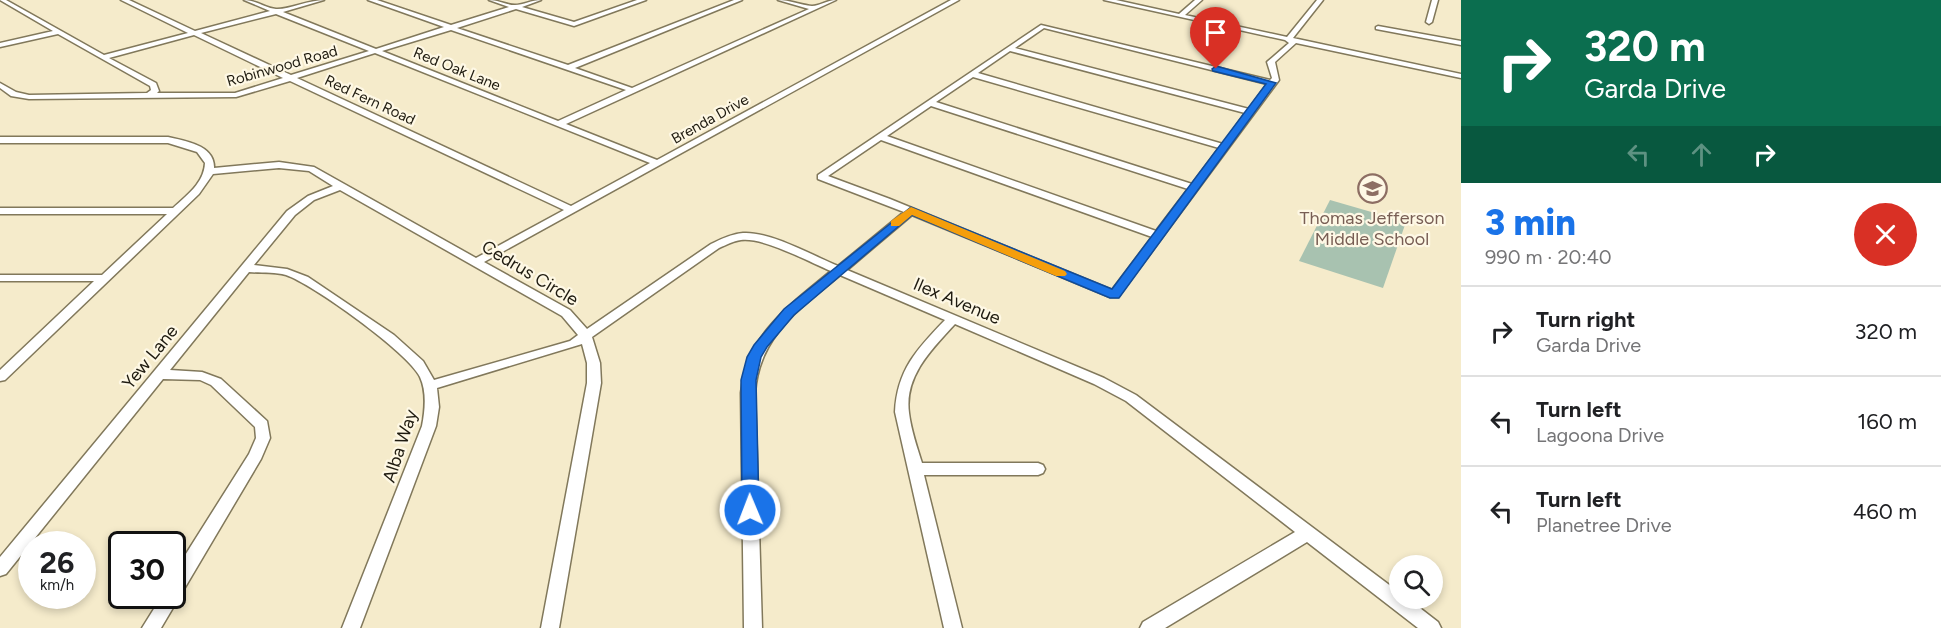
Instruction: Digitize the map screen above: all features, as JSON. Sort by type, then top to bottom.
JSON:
[{"type":"street","points":[[2,0],[153,85],[155,91],[147,97]]},
{"type":"street","name":"Red Fern Road","points":[[124,0],[572,210]]},
{"type":"street","name":"Red Oak Lane","points":[[247,0],[657,163]]},
{"type":"street","points":[[103,57],[321,0]]},
{"type":"street","points":[[372,0],[632,90]]},
{"type":"street","points":[[492,0],[574,24],[643,0]]},
{"type":"street","name":"Robinwood Road","points":[[0,85],[14,94],[24,96],[236,95],[538,0]]},
{"type":"street","points":[[568,68],[739,0]]},
{"type":"street","points":[[781,0],[814,8]]},
{"type":"street","points":[[558,124],[832,0]]},
{"type":"street","name":"Brenda Drive","points":[[476,262],[956,0]]},
{"type":"street","points":[[1107,0],[1461,76]]},
{"type":"street","points":[[1180,16],[1199,0]]},
{"type":"street","points":[[1288,40],[1320,0]]},
{"type":"street","points":[[1429,22],[1435,0]]},
{"type":"street","points":[[1272,83],[1044,26],[821,177],[911,211],[1114,295],[1272,83],[1276,75],[1271,62],[1293,43],[1288,40]]},
{"type":"street","points":[[1378,28],[1461,43]]},
{"type":"street","points":[[0,45],[58,32]]},
{"type":"street","points":[[1009,49],[1250,112]]},
{"type":"street","points":[[972,74],[1225,147]]},
{"type":"street","points":[[930,103],[1195,188]]},
{"type":"street","points":[[881,136],[1159,236]]},
{"type":"street","points":[[0,140],[177,142],[195,147],[206,154],[212,165],[202,185],[104,278],[6,365],[0,377]]},
{"type":"street","name":"Cedrus Circle","points":[[210,171],[253,166],[293,166],[311,169],[566,313],[578,323],[595,364],[594,383],[550,628]]},
{"type":"street","name":"Yew Lane","points":[[0,569],[295,208],[311,198],[341,186]]},
{"type":"street","points":[[0,212],[176,211]]},
{"type":"street","points":[[753,628],[748,380],[754,357],[776,325],[911,211]]},
{"type":"street","name":"Ilex Avenue","points":[[429,386],[574,344],[715,246],[734,236],[746,234],[761,238],[1099,381],[1131,398],[1432,628]]},
{"type":"street","name":"Alba Way","points":[[246,267],[287,272],[304,279],[399,345],[415,359],[426,374],[432,407],[429,426],[351,628]]},
{"type":"street","points":[[0,278],[104,278]]},
{"type":"street","points":[[952,628],[902,412],[905,380],[924,351],[953,319]]},
{"type":"street","points":[[160,374],[209,378],[258,420],[264,430],[256,455],[186,571]]},
{"type":"street","points":[[915,468],[1038,469]]},
{"type":"street","points":[[1149,628],[1308,533]]},
{"type":"street","points":[[151,628],[163,609]]},
{"type":"green space","points":[[1330,200],[1406,222],[1383,288],[1299,261]]},
{"type":"slow traffic","points":[[895,224],[911,211],[1060,274]]},
{"type":"place","name":"Thomas Jefferson Middle School","points":[[1372,189]]},
{"type":"route","points":[[750,510],[748,380],[754,357],[761,345],[789,312],[911,211],[1114,295],[1272,83],[1216,69]]}]
